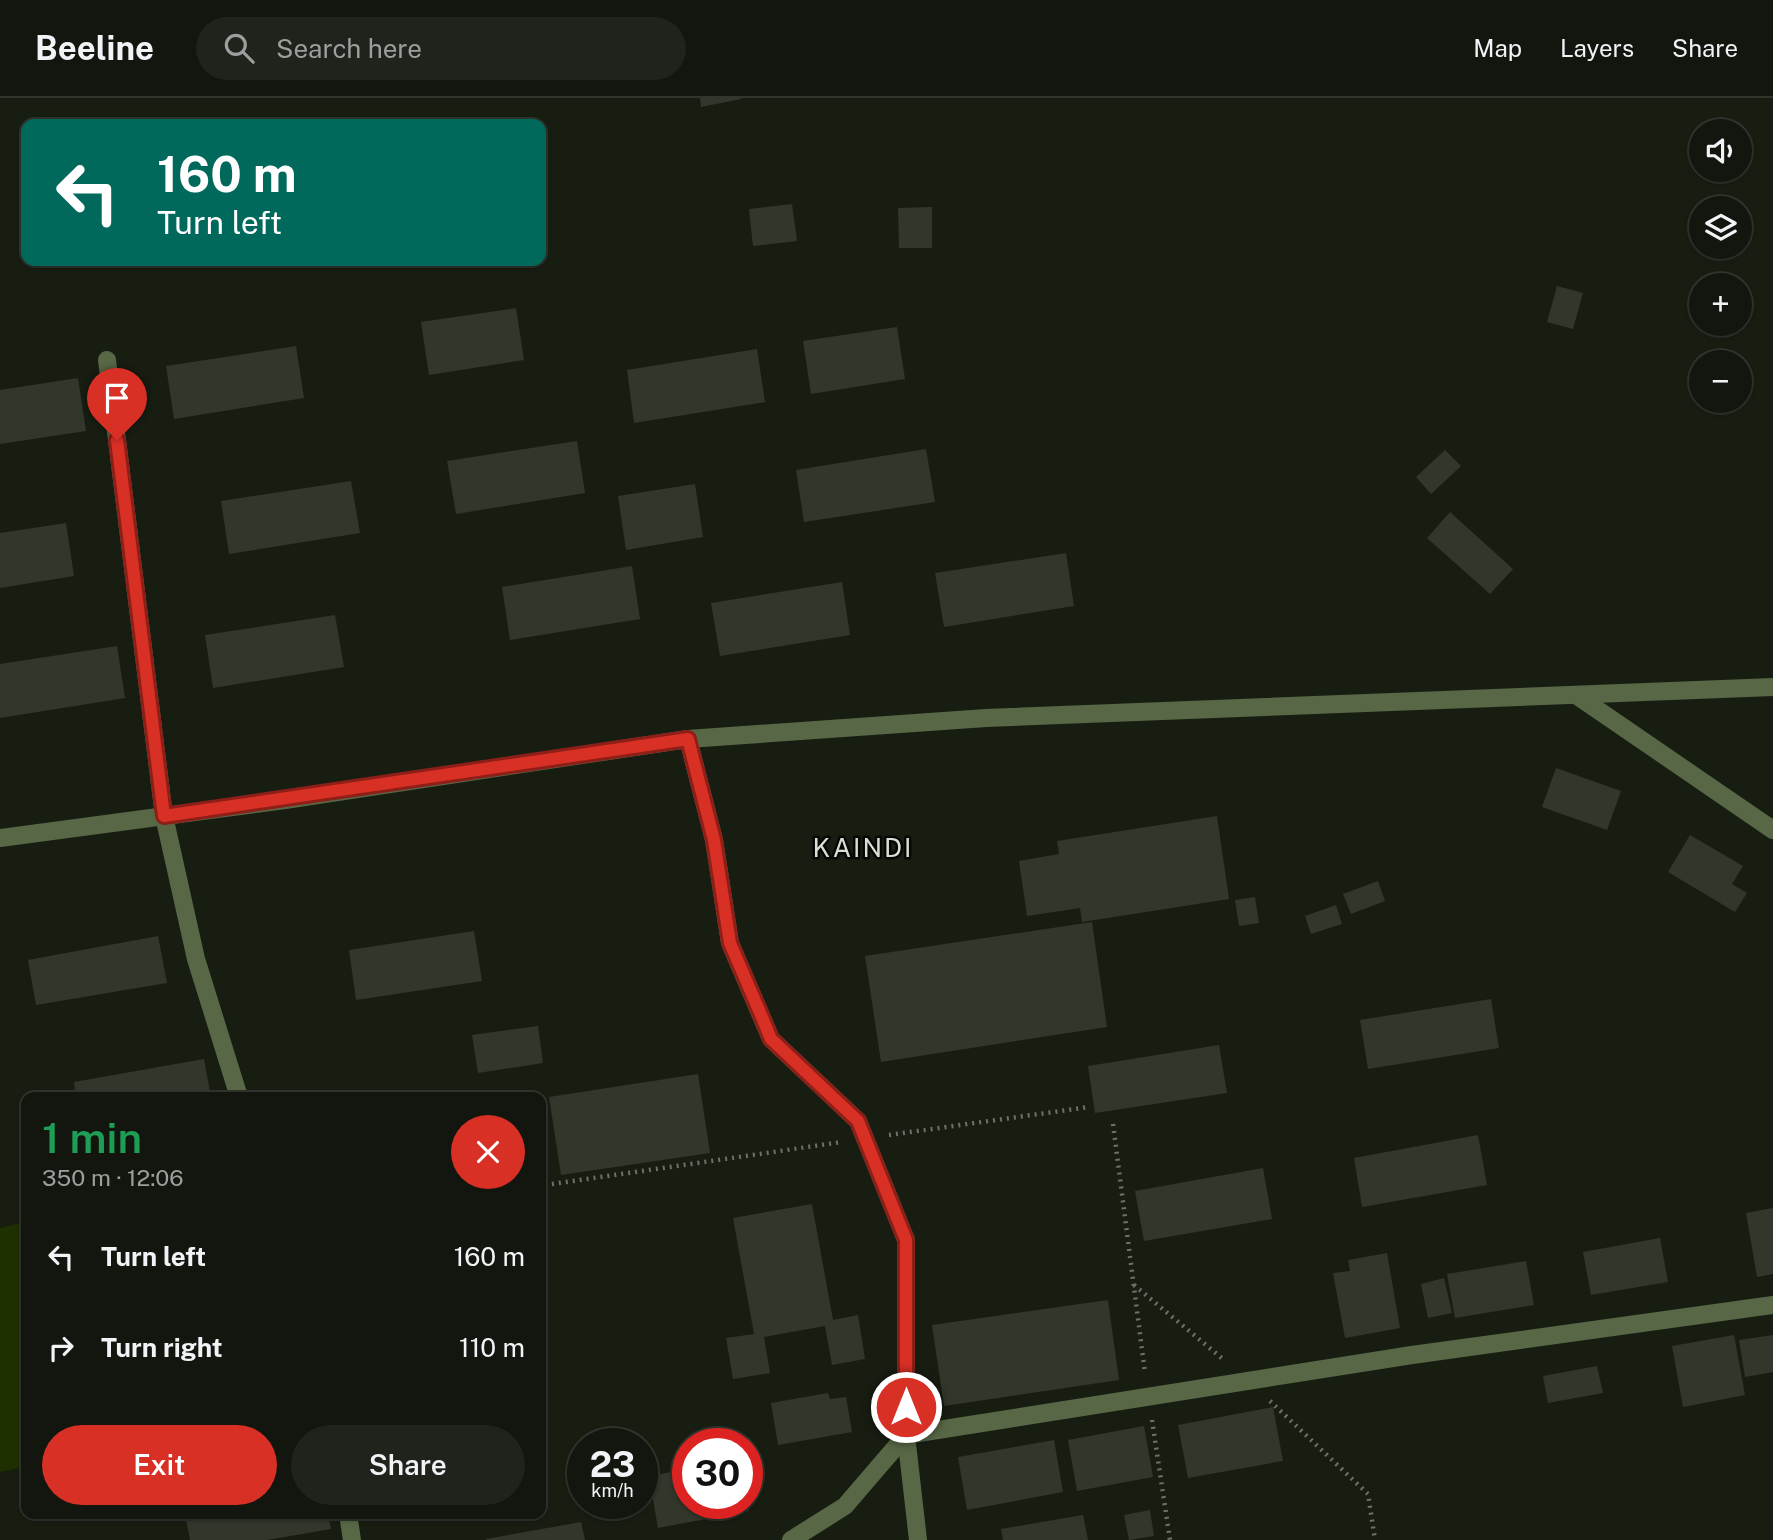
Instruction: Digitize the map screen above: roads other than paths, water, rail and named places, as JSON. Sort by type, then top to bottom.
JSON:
[{"type":"street","points":[[107,360],[164,816],[196,960],[237,1092]]},
{"type":"street","points":[[0,838],[688,739],[986,718],[1576,695],[1737,686],[1773,687]]},
{"type":"street","points":[[1576,695],[1773,830]]},
{"type":"street","points":[[688,739],[714,840],[730,943],[771,1039],[858,1121],[906,1240],[906,1434],[918,1540]]},
{"type":"street","points":[[791,1540],[845,1506],[906,1434],[1412,1355],[1773,1305]]},
{"type":"street","points":[[349,1519],[352,1540]]},
{"type":"district","name":"KAINDI","points":[[863,847]]}]
